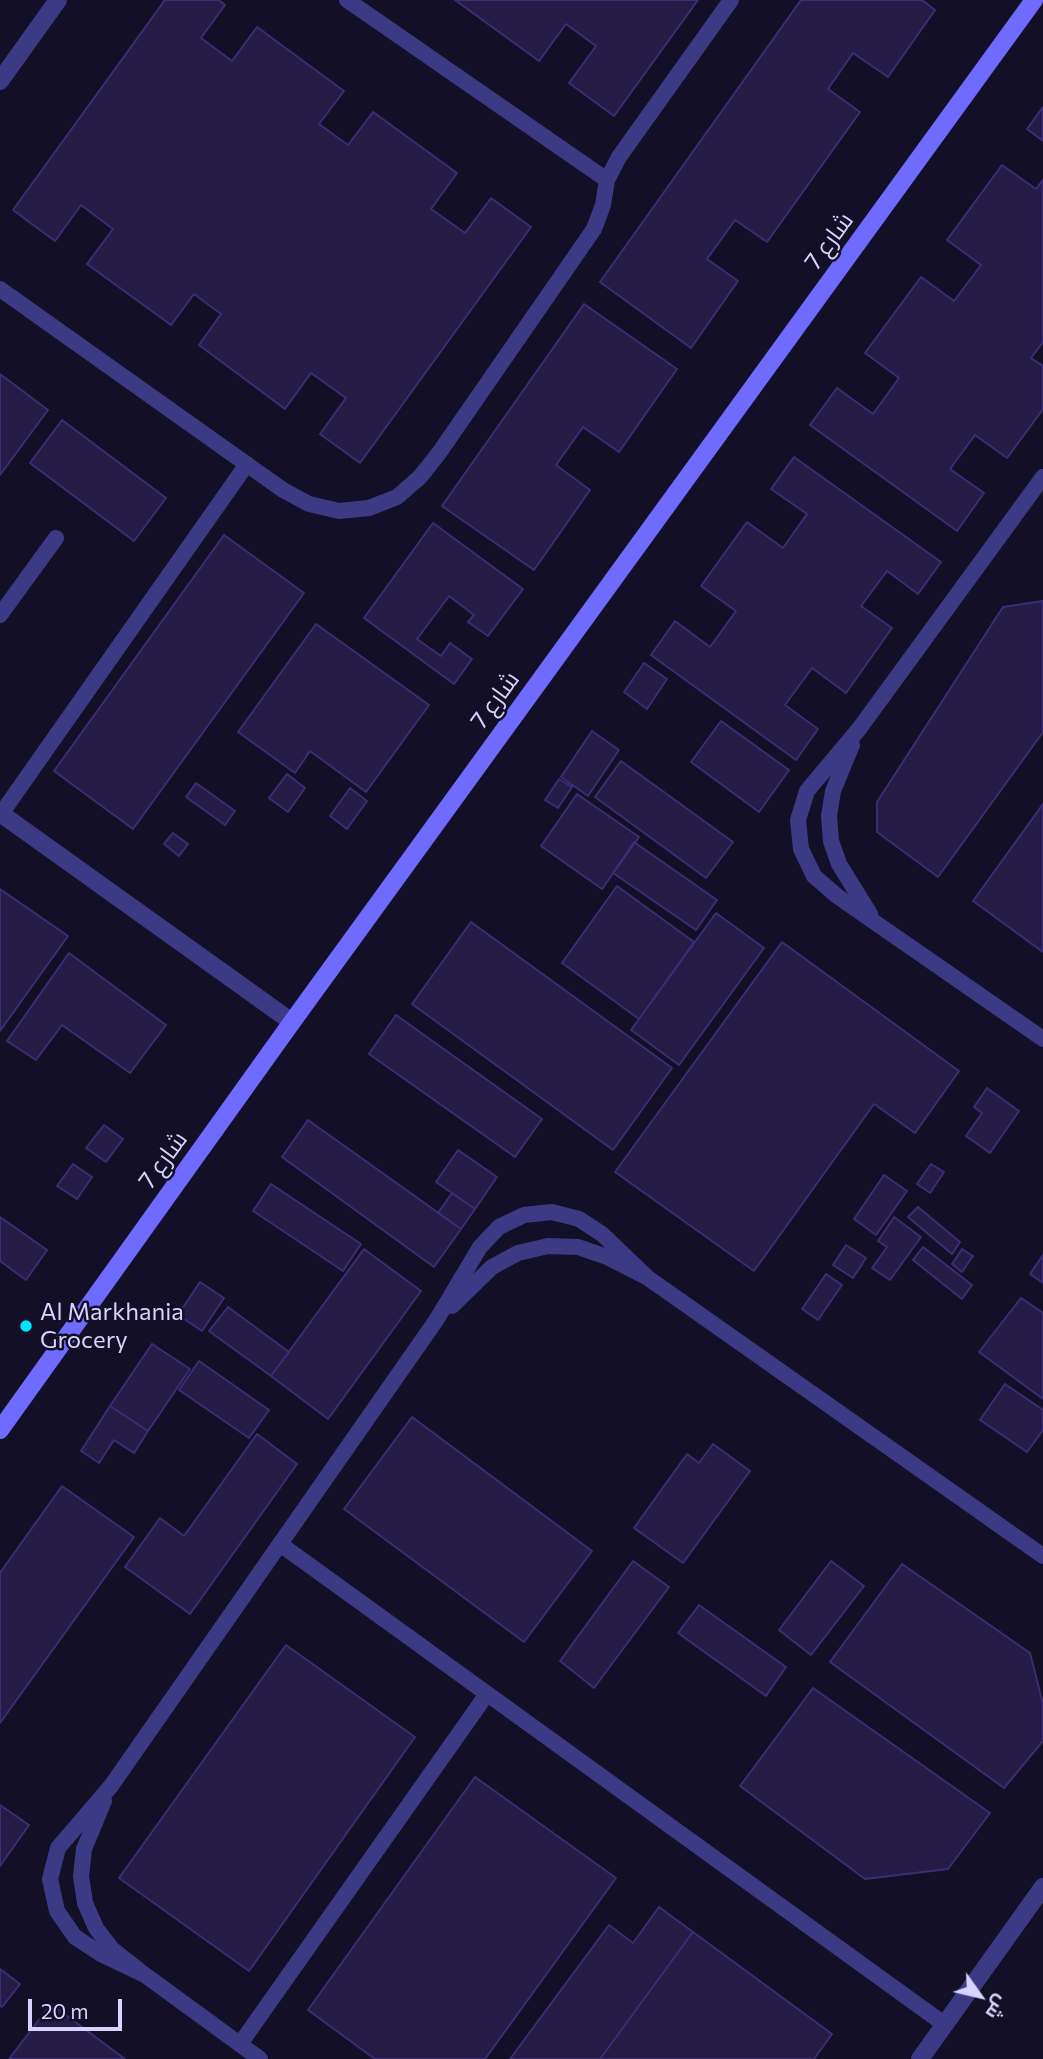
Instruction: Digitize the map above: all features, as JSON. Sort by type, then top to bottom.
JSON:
[{"type":"street","points":[[0,81],[58,0]]},
{"type":"street","name":"شارع 7","points":[[0,1430],[292,1022],[1034,0]]},
{"type":"street","points":[[1,813],[292,1022]]},
{"type":"street","points":[[920,2059],[1043,1887]]},
{"type":"lane","points":[[347,0],[607,180]]},
{"type":"lane","points":[[0,289],[282,490],[309,504],[339,511],[369,508],[397,497],[420,477],[439,453],[581,251],[594,229],[603,205],[607,180],[619,156],[731,0]]},
{"type":"lane","points":[[1,813],[247,464]]},
{"type":"lane","points":[[1043,477],[1038,495],[859,729],[807,790],[799,820],[801,849],[814,876],[837,896],[1043,1039]]},
{"type":"lane","points":[[0,615],[56,538]]},
{"type":"lane","points":[[859,729],[833,791],[829,816],[831,841],[839,864],[873,919]]},
{"type":"lane","points":[[145,1975],[101,1954],[75,1937],[57,1911],[50,1880],[58,1849],[111,1786],[437,1319],[480,1247],[499,1227],[524,1216],[552,1212],[579,1219],[602,1234],[648,1278]]},
{"type":"lane","points":[[437,1319],[492,1267],[518,1252],[548,1246],[579,1247],[607,1257],[648,1278],[1043,1556]]},
{"type":"lane","points":[[280,1544],[944,2024]]},
{"type":"lane","points":[[240,2044],[487,1694]]},
{"type":"lane","points":[[111,1786],[84,1849],[81,1876],[85,1903],[96,1928],[112,1949],[260,2059]]},
{"type":"building","points":[[165,0],[219,0],[225,5],[201,38],[232,61],[257,27],[344,91],[319,124],[348,145],[373,112],[457,173],[431,209],[465,233],[491,198],[531,227],[360,463],[320,434],[346,398],[311,373],[285,409],[199,345],[221,314],[194,294],[171,325],[87,264],[113,229],[81,205],[55,241],[13,210]]},
{"type":"building","points":[[455,0],[698,0],[614,116],[569,83],[596,46],[566,24],[539,61]]},
{"type":"building","points":[[801,0],[922,0],[935,10],[888,77],[853,53],[828,89],[860,112],[767,242],[735,220],[707,259],[738,281],[691,348],[600,282]]},
{"type":"building","points":[[1043,107],[1043,141],[1027,129]]},
{"type":"building","points":[[1002,165],[1036,189],[1043,180],[1043,342],[1031,358],[1043,366],[1043,409],[1007,458],[975,435],[950,469],[984,493],[957,531],[810,425],[837,388],[873,414],[899,378],[865,353],[921,277],[954,301],[981,265],[947,240]]},
{"type":"building","points":[[584,304],[677,369],[619,452],[583,427],[556,465],[590,490],[534,570],[442,506]]},
{"type":"building","points":[[0,374],[48,410],[0,475]]},
{"type":"building","points":[[62,420],[166,498],[134,541],[30,463]]},
{"type":"building","points":[[794,457],[941,562],[918,594],[887,571],[861,606],[892,628],[846,693],[812,668],[785,705],[818,729],[796,760],[651,655],[675,621],[710,647],[736,611],[701,586],[747,522],[783,548],[807,514],[771,489]]},
{"type":"building","points":[[433,523],[523,589],[488,636],[468,622],[474,615],[449,596],[417,639],[441,656],[450,643],[472,659],[454,684],[364,618]]},
{"type":"building","points":[[224,535],[304,593],[133,829],[54,771]]},
{"type":"building","points":[[1043,601],[1043,732],[938,877],[877,832],[877,802],[1003,607]]},
{"type":"building","points":[[316,624],[429,705],[366,792],[310,751],[295,773],[238,732]]},
{"type":"building","points":[[644,663],[667,679],[647,709],[624,692]]},
{"type":"building","points":[[721,721],[789,770],[759,812],[691,762]]},
{"type":"building","points":[[592,731],[619,750],[588,796],[561,777]]},
{"type":"building","points":[[621,761],[733,842],[706,878],[595,797]]},
{"type":"building","points":[[287,774],[305,788],[288,812],[269,798]]},
{"type":"building","points":[[559,779],[572,787],[558,808],[545,800]]},
{"type":"building","points":[[196,783],[235,811],[225,825],[186,797]]},
{"type":"building","points":[[350,788],[367,801],[347,829],[330,816]]},
{"type":"building","points":[[577,794],[639,837],[602,889],[541,846]]},
{"type":"building","points":[[1043,804],[1043,952],[973,901]]},
{"type":"building","points":[[173,833],[188,844],[179,856],[164,844]]},
{"type":"building","points":[[634,842],[717,900],[696,930],[613,873]]},
{"type":"building","points":[[617,886],[694,942],[639,1019],[562,963]]},
{"type":"building","points":[[0,889],[68,936],[0,1031]]},
{"type":"building","points":[[716,913],[764,948],[679,1065],[631,1030]]},
{"type":"building","points":[[471,922],[672,1068],[613,1150],[412,1004]]},
{"type":"building","points":[[782,942],[959,1071],[915,1133],[874,1104],[754,1271],[615,1172]]},
{"type":"building","points":[[69,953],[166,1025],[130,1073],[62,1025],[36,1060],[7,1041]]},
{"type":"building","points":[[396,1015],[542,1119],[515,1157],[369,1054]]},
{"type":"building","points":[[987,1088],[1019,1111],[990,1153],[966,1136],[982,1113],[974,1107]]},
{"type":"building","points":[[308,1120],[461,1229],[434,1267],[282,1157]]},
{"type":"building","points":[[104,1125],[123,1139],[106,1162],[86,1148]]},
{"type":"building","points":[[458,1150],[497,1177],[475,1209],[436,1182]]},
{"type":"building","points":[[73,1164],[92,1177],[77,1199],[57,1186]]},
{"type":"building","points":[[931,1164],[944,1172],[930,1193],[917,1184]]},
{"type":"building","points":[[884,1175],[907,1191],[876,1235],[854,1219]]},
{"type":"building","points":[[271,1184],[361,1244],[343,1271],[253,1211]]},
{"type":"building","points":[[452,1193],[475,1209],[461,1229],[438,1213]]},
{"type":"building","points":[[918,1207],[960,1242],[952,1254],[908,1217]]},
{"type":"building","points":[[0,1217],[47,1250],[26,1280],[0,1261]]},
{"type":"building","points":[[894,1217],[921,1237],[890,1280],[872,1268],[887,1247],[878,1241]]},
{"type":"building","points":[[846,1245],[866,1258],[853,1278],[833,1265]]},
{"type":"building","points":[[923,1247],[972,1285],[962,1299],[913,1260]]},
{"type":"building","points":[[364,1249],[421,1291],[328,1419],[271,1376]]},
{"type":"building","points":[[962,1249],[973,1256],[962,1272],[952,1264]]},
{"type":"building","points":[[1043,1255],[1043,1283],[1030,1274]]},
{"type":"building","points":[[826,1274],[842,1285],[818,1320],[802,1309]]},
{"type":"building","points":[[200,1282],[224,1298],[202,1331],[178,1315]]},
{"type":"building","points":[[1021,1298],[1043,1313],[1043,1399],[979,1352]]},
{"type":"building","points":[[228,1307],[289,1352],[271,1376],[209,1331]]},
{"type":"building","points":[[152,1344],[190,1369],[148,1431],[110,1406]]},
{"type":"building","points":[[199,1361],[269,1410],[249,1438],[179,1390]]},
{"type":"building","points":[[1005,1384],[1043,1410],[1043,1430],[1027,1452],[980,1420]]},
{"type":"building","points":[[110,1406],[148,1431],[134,1453],[114,1440],[99,1463],[81,1451]]},
{"type":"building","points":[[412,1417],[592,1551],[524,1642],[344,1509]]},
{"type":"building","points":[[257,1434],[297,1464],[190,1614],[125,1567],[160,1518],[184,1536]]},
{"type":"building","points":[[713,1444],[750,1471],[683,1563],[634,1528],[687,1454],[699,1463]]},
{"type":"building","points":[[62,1486],[134,1537],[0,1723],[0,1573]]},
{"type":"building","points":[[633,1561],[669,1587],[594,1688],[560,1661]]},
{"type":"building","points":[[831,1561],[864,1586],[811,1655],[779,1630]]},
{"type":"building","points":[[902,1564],[1030,1653],[1043,1704],[1043,1741],[1004,1788],[830,1662]]},
{"type":"building","points":[[699,1605],[786,1667],[766,1696],[678,1633]]},
{"type":"building","points":[[286,1645],[415,1737],[249,1971],[119,1878]]},
{"type":"building","points":[[813,1688],[990,1813],[948,1869],[865,1879],[740,1786]]},
{"type":"building","points":[[475,1777],[616,1878],[485,2059],[375,2059],[308,2010]]},
{"type":"building","points":[[0,1805],[29,1825],[0,1866]]},
{"type":"building","points":[[659,1907],[693,1932],[600,2059],[510,2059],[609,1925],[633,1943]]},
{"type":"building","points":[[693,1932],[832,2034],[814,2059],[600,2059]]},
{"type":"building","points":[[0,1969],[20,1984],[2,2007],[0,2006]]},
{"type":"building","points":[[51,2004],[125,2059],[9,2059]]},
{"type":"place","name":"Al Markhania Grocery","points":[[26,1326]]}]
